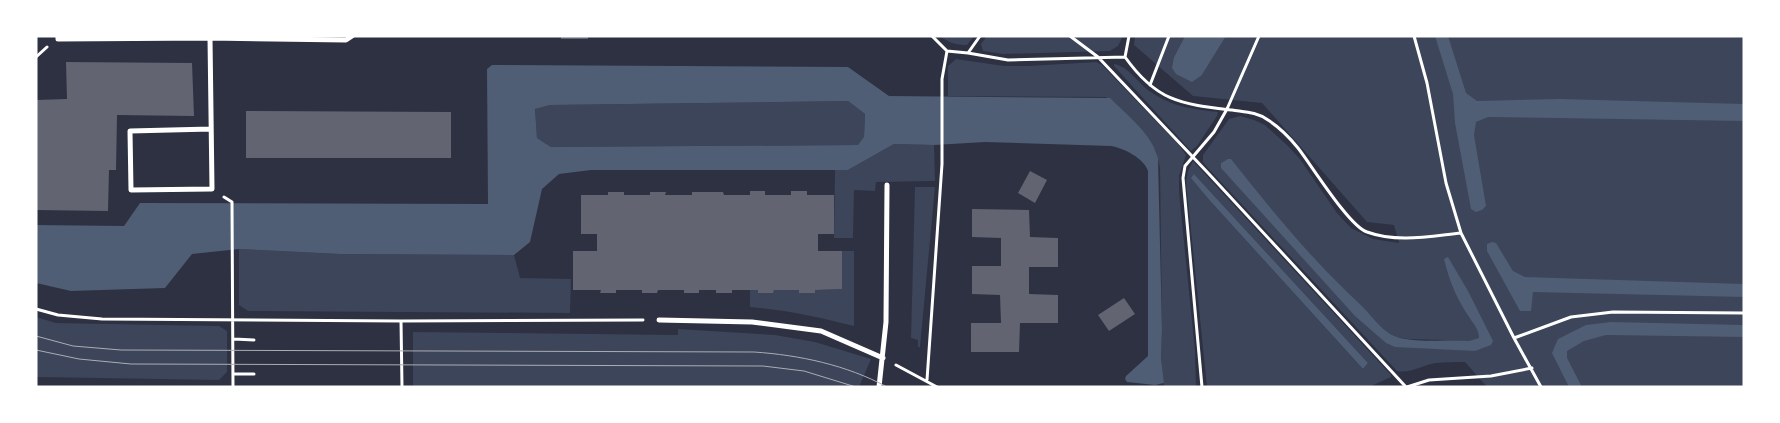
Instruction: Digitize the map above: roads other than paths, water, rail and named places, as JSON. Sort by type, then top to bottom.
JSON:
[{"type":"street","points":[[58,36],[58,38],[346,40],[352,36]]},
{"type":"street","points":[[210,38],[212,189],[131,190],[130,131],[211,129]]},
{"type":"street","points":[[879,387],[886,322],[886,185]]},
{"type":"street","points":[[659,320],[752,322],[821,331],[883,358]]},
{"type":"tram line","points":[[36,336],[73,346],[121,350],[754,352],[822,362],[872,379],[887,387]]},
{"type":"tram line","points":[[36,350],[79,359],[131,364],[763,366],[804,371],[856,387]]}]
